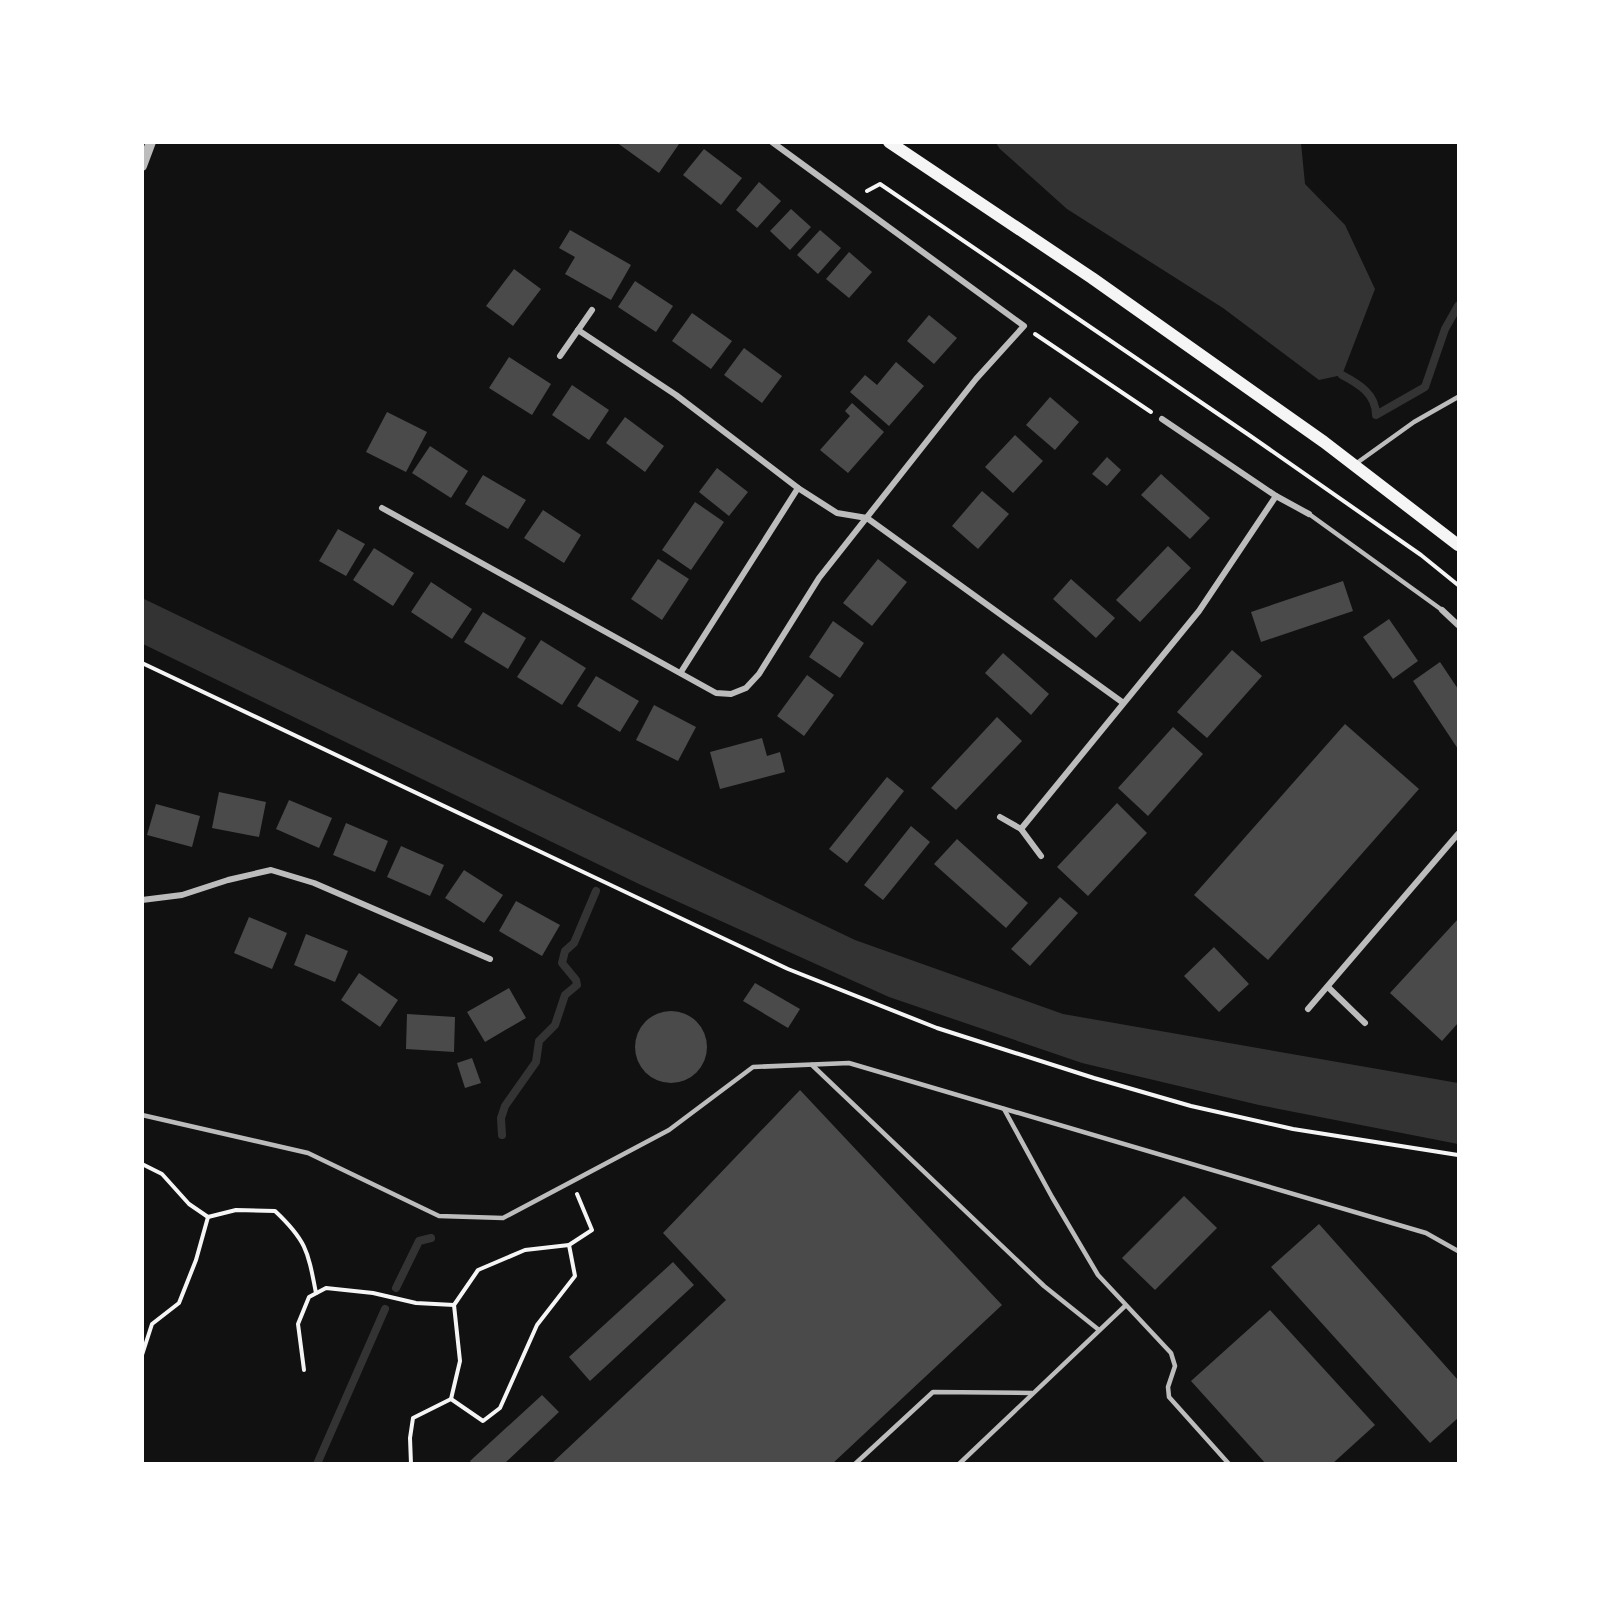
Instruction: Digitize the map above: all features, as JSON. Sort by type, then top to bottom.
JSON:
[{"type":"main road","points":[[889,142],[1092,278],[1354,465],[1458,545]]},
{"type":"street","points":[[142,166],[151,142]]},
{"type":"street","points":[[382,508],[716,693],[731,694],[746,688],[759,674],[819,578],[976,379],[1024,326],[772,142]]},
{"type":"street","points":[[560,356],[592,310]]},
{"type":"street","points":[[578,330],[676,395],[798,488],[837,513],[867,518],[1122,702]]},
{"type":"street","points":[[1162,419],[1276,496],[1310,514]]},
{"type":"street","points":[[681,672],[798,488]]},
{"type":"street","points":[[1021,829],[1122,702],[1199,611],[1276,496]]},
{"type":"street","points":[[1442,610],[1458,625]]},
{"type":"street","points":[[1000,817],[1021,829],[1041,856]]},
{"type":"street","points":[[1308,1010],[1458,834]]},
{"type":"street","points":[[142,900],[182,895],[228,880],[272,870],[314,883],[490,959]]},
{"type":"street","points":[[1328,987],[1365,1023]]},
{"type":"lane","points":[[1354,465],[1414,422],[1458,397]]},
{"type":"lane","points":[[1310,514],[1442,610]]},
{"type":"lane","points":[[142,1115],[308,1153],[439,1216],[503,1218],[669,1130],[753,1067],[849,1063],[1426,1233],[1458,1251]]},
{"type":"lane","points":[[812,1065],[1044,1286],[1099,1330]]},
{"type":"lane","points":[[1004,1109],[1098,1275],[1171,1353],[1175,1366],[1168,1387],[1169,1397],[1229,1464]]},
{"type":"lane","points":[[958,1464],[1125,1306]]},
{"type":"lane","points":[[855,1464],[933,1392],[1032,1393]]},
{"type":"path","points":[[850,199],[880,184],[1250,435],[1421,555],[1458,585]]},
{"type":"path","points":[[1024,326],[1162,419]]},
{"type":"path","points":[[142,663],[788,969],[937,1029],[1191,1106],[1293,1129],[1458,1155]]},
{"type":"path","points":[[142,1164],[162,1174],[189,1204],[208,1217],[236,1210],[275,1211],[293,1228],[308,1252],[316,1293]]},
{"type":"path","points":[[411,1464],[414,1418],[451,1399],[460,1361],[454,1305],[478,1270],[525,1250],[569,1245],[592,1230],[572,1182]]},
{"type":"path","points":[[142,1355],[152,1324],[179,1303],[196,1260],[208,1217]]},
{"type":"path","points":[[451,1399],[483,1421],[500,1408],[537,1325],[575,1276],[569,1245]]},
{"type":"path","points":[[304,1370],[298,1324],[309,1297],[326,1288],[373,1293],[416,1303],[454,1305]]},
{"type":"shaded area","points":[[996,143],[1301,143],[1305,184],[1345,225],[1375,289],[1342,375],[1319,380],[1223,308],[1067,209]]},
{"type":"shaded area","points":[[142,598],[855,940],[1063,1014],[1458,1083],[1458,1144],[1259,1105],[1082,1063],[889,997],[641,885],[143,644]]},
{"type":"building","points":[[616,142],[677,142],[679,144],[659,173]]},
{"type":"building","points":[[704,149],[742,178],[721,205],[683,175]]},
{"type":"building","points":[[759,182],[781,201],[757,228],[736,210]]},
{"type":"building","points":[[791,209],[811,227],[790,250],[770,231]]},
{"type":"building","points":[[570,230],[631,265],[611,300],[565,274],[575,257],[559,248]]},
{"type":"building","points":[[820,230],[841,248],[818,274],[797,255]]},
{"type":"building","points":[[849,252],[872,272],[849,298],[826,279]]},
{"type":"building","points":[[514,269],[541,289],[513,326],[486,306]]},
{"type":"building","points":[[635,281],[673,306],[656,332],[618,307]]},
{"type":"building","points":[[692,313],[732,341],[711,369],[672,341]]},
{"type":"building","points":[[929,315],[957,338],[934,364],[907,341]]},
{"type":"building","points":[[744,348],[782,376],[762,403],[724,375]]},
{"type":"building","points":[[509,357],[551,384],[532,415],[489,388]]},
{"type":"building","points":[[896,362],[924,386],[889,426],[850,392],[865,375],[877,385]]},
{"type":"building","points":[[572,385],[609,410],[589,440],[552,415]]},
{"type":"building","points":[[1050,397],[1079,422],[1055,450],[1026,425]]},
{"type":"building","points":[[852,403],[884,432],[848,473],[820,450],[850,416],[845,411]]},
{"type":"building","points":[[387,412],[427,432],[406,472],[366,452]]},
{"type":"building","points":[[625,417],[664,446],[645,472],[606,443]]},
{"type":"building","points":[[1015,435],[1043,461],[1013,493],[985,467]]},
{"type":"building","points":[[430,446],[468,471],[451,498],[412,473]]},
{"type":"building","points":[[1107,457],[1121,470],[1107,486],[1092,474]]},
{"type":"building","points":[[717,468],[748,492],[729,516],[699,492]]},
{"type":"building","points":[[1161,474],[1210,518],[1190,539],[1141,495]]},
{"type":"building","points":[[483,475],[526,500],[508,529],[465,504]]},
{"type":"building","points":[[982,491],[1009,514],[978,549],[952,526]]},
{"type":"building","points":[[695,502],[724,522],[691,570],[662,550]]},
{"type":"building","points":[[543,510],[581,535],[564,563],[524,538]]},
{"type":"building","points":[[338,529],[365,544],[346,576],[319,561]]},
{"type":"building","points":[[1168,546],[1191,568],[1140,622],[1116,600]]},
{"type":"building","points":[[374,548],[414,573],[393,606],[353,580]]},
{"type":"building","points":[[658,559],[689,579],[662,620],[631,599]]},
{"type":"building","points":[[878,559],[907,582],[872,626],[843,603]]},
{"type":"building","points":[[1071,579],[1115,618],[1096,638],[1053,599]]},
{"type":"building","points":[[1343,581],[1353,611],[1261,642],[1251,612]]},
{"type":"building","points":[[431,582],[472,609],[452,639],[411,612]]},
{"type":"building","points":[[483,612],[526,638],[508,669],[464,642]]},
{"type":"building","points":[[1389,619],[1418,661],[1393,679],[1363,637]]},
{"type":"building","points":[[833,621],[864,643],[840,678],[809,657]]},
{"type":"building","points":[[541,640],[586,668],[562,705],[517,677]]},
{"type":"building","points":[[1232,650],[1262,676],[1207,738],[1177,712]]},
{"type":"building","points":[[1003,653],[1049,694],[1031,715],[985,673]]},
{"type":"building","points":[[1440,662],[1458,689],[1458,749],[1413,681]]},
{"type":"building","points":[[807,675],[834,695],[804,736],[777,716]]},
{"type":"building","points":[[596,676],[639,701],[620,732],[577,706]]},
{"type":"building","points":[[654,705],[696,727],[678,761],[636,740]]},
{"type":"building","points":[[997,717],[1022,741],[956,810],[931,788]]},
{"type":"building","points":[[1345,724],[1419,789],[1268,960],[1194,895]]},
{"type":"building","points":[[1173,727],[1203,754],[1148,816],[1118,788]]},
{"type":"building","points":[[762,738],[767,756],[780,752],[785,772],[720,789],[710,752]]},
{"type":"building","points":[[887,777],[904,791],[847,863],[829,849]]},
{"type":"building","points":[[219,792],[266,802],[259,837],[212,828]]},
{"type":"building","points":[[289,800],[332,818],[319,848],[276,829]]},
{"type":"building","points":[[1117,803],[1147,833],[1088,896],[1057,867]]},
{"type":"building","points":[[156,804],[200,816],[192,847],[147,835]]},
{"type":"building","points":[[346,823],[388,841],[375,872],[333,855]]},
{"type":"building","points":[[911,826],[930,842],[883,900],[864,885]]},
{"type":"building","points":[[957,839],[1028,903],[1006,928],[934,864]]},
{"type":"building","points":[[401,846],[444,865],[430,896],[387,877]]},
{"type":"building","points":[[464,870],[503,895],[484,923],[445,898]]},
{"type":"building","points":[[1060,897],[1078,913],[1030,966],[1011,949]]},
{"type":"building","points":[[516,901],[560,925],[542,956],[499,931]]},
{"type":"building","points":[[249,917],[287,933],[272,969],[234,953]]},
{"type":"building","points":[[1458,919],[1458,1023],[1442,1041],[1390,993]]},
{"type":"building","points":[[306,934],[348,951],[335,982],[294,965]]},
{"type":"building","points":[[1214,947],[1249,984],[1219,1012],[1184,976]]},
{"type":"building","points":[[359,973],[398,1000],[380,1027],[341,1000]]},
{"type":"building","points":[[755,983],[800,1009],[788,1028],[743,1001]]},
{"type":"building","points":[[509,988],[526,1018],[485,1042],[467,1012]]},
{"type":"building","points":[[671,1011],[691,1017],[701,1027],[707,1047],[701,1067],[691,1077],[671,1083],[651,1077],[641,1067],[635,1047],[641,1027],[651,1017]]},
{"type":"building","points":[[407,1014],[455,1017],[454,1052],[406,1049]]},
{"type":"building","points":[[472,1058],[481,1083],[465,1088],[457,1063]]},
{"type":"building","points":[[800,1090],[1002,1305],[832,1464],[551,1464],[726,1300],[663,1233]]},
{"type":"building","points":[[1184,1196],[1217,1228],[1155,1290],[1122,1258]]},
{"type":"building","points":[[1319,1224],[1458,1380],[1458,1418],[1430,1443],[1271,1267]]},
{"type":"building","points":[[673,1262],[694,1285],[590,1381],[569,1357]]},
{"type":"building","points":[[1270,1310],[1375,1425],[1332,1464],[1266,1464],[1191,1381]]},
{"type":"building","points":[[542,1395],[559,1412],[504,1464],[472,1464],[470,1461]]},
{"type":"waterway","points":[[1342,375],[1370,395],[1376,415],[1425,387],[1445,329],[1458,306]]},
{"type":"waterway","points":[[502,1135],[501,1118],[505,1106],[536,1062],[539,1041],[555,1025],[565,995],[577,985],[576,980],[562,963],[565,951],[574,943],[596,891]]},
{"type":"waterway","points":[[396,1288],[419,1241],[431,1238]]},
{"type":"waterway","points":[[317,1464],[385,1309]]}]
